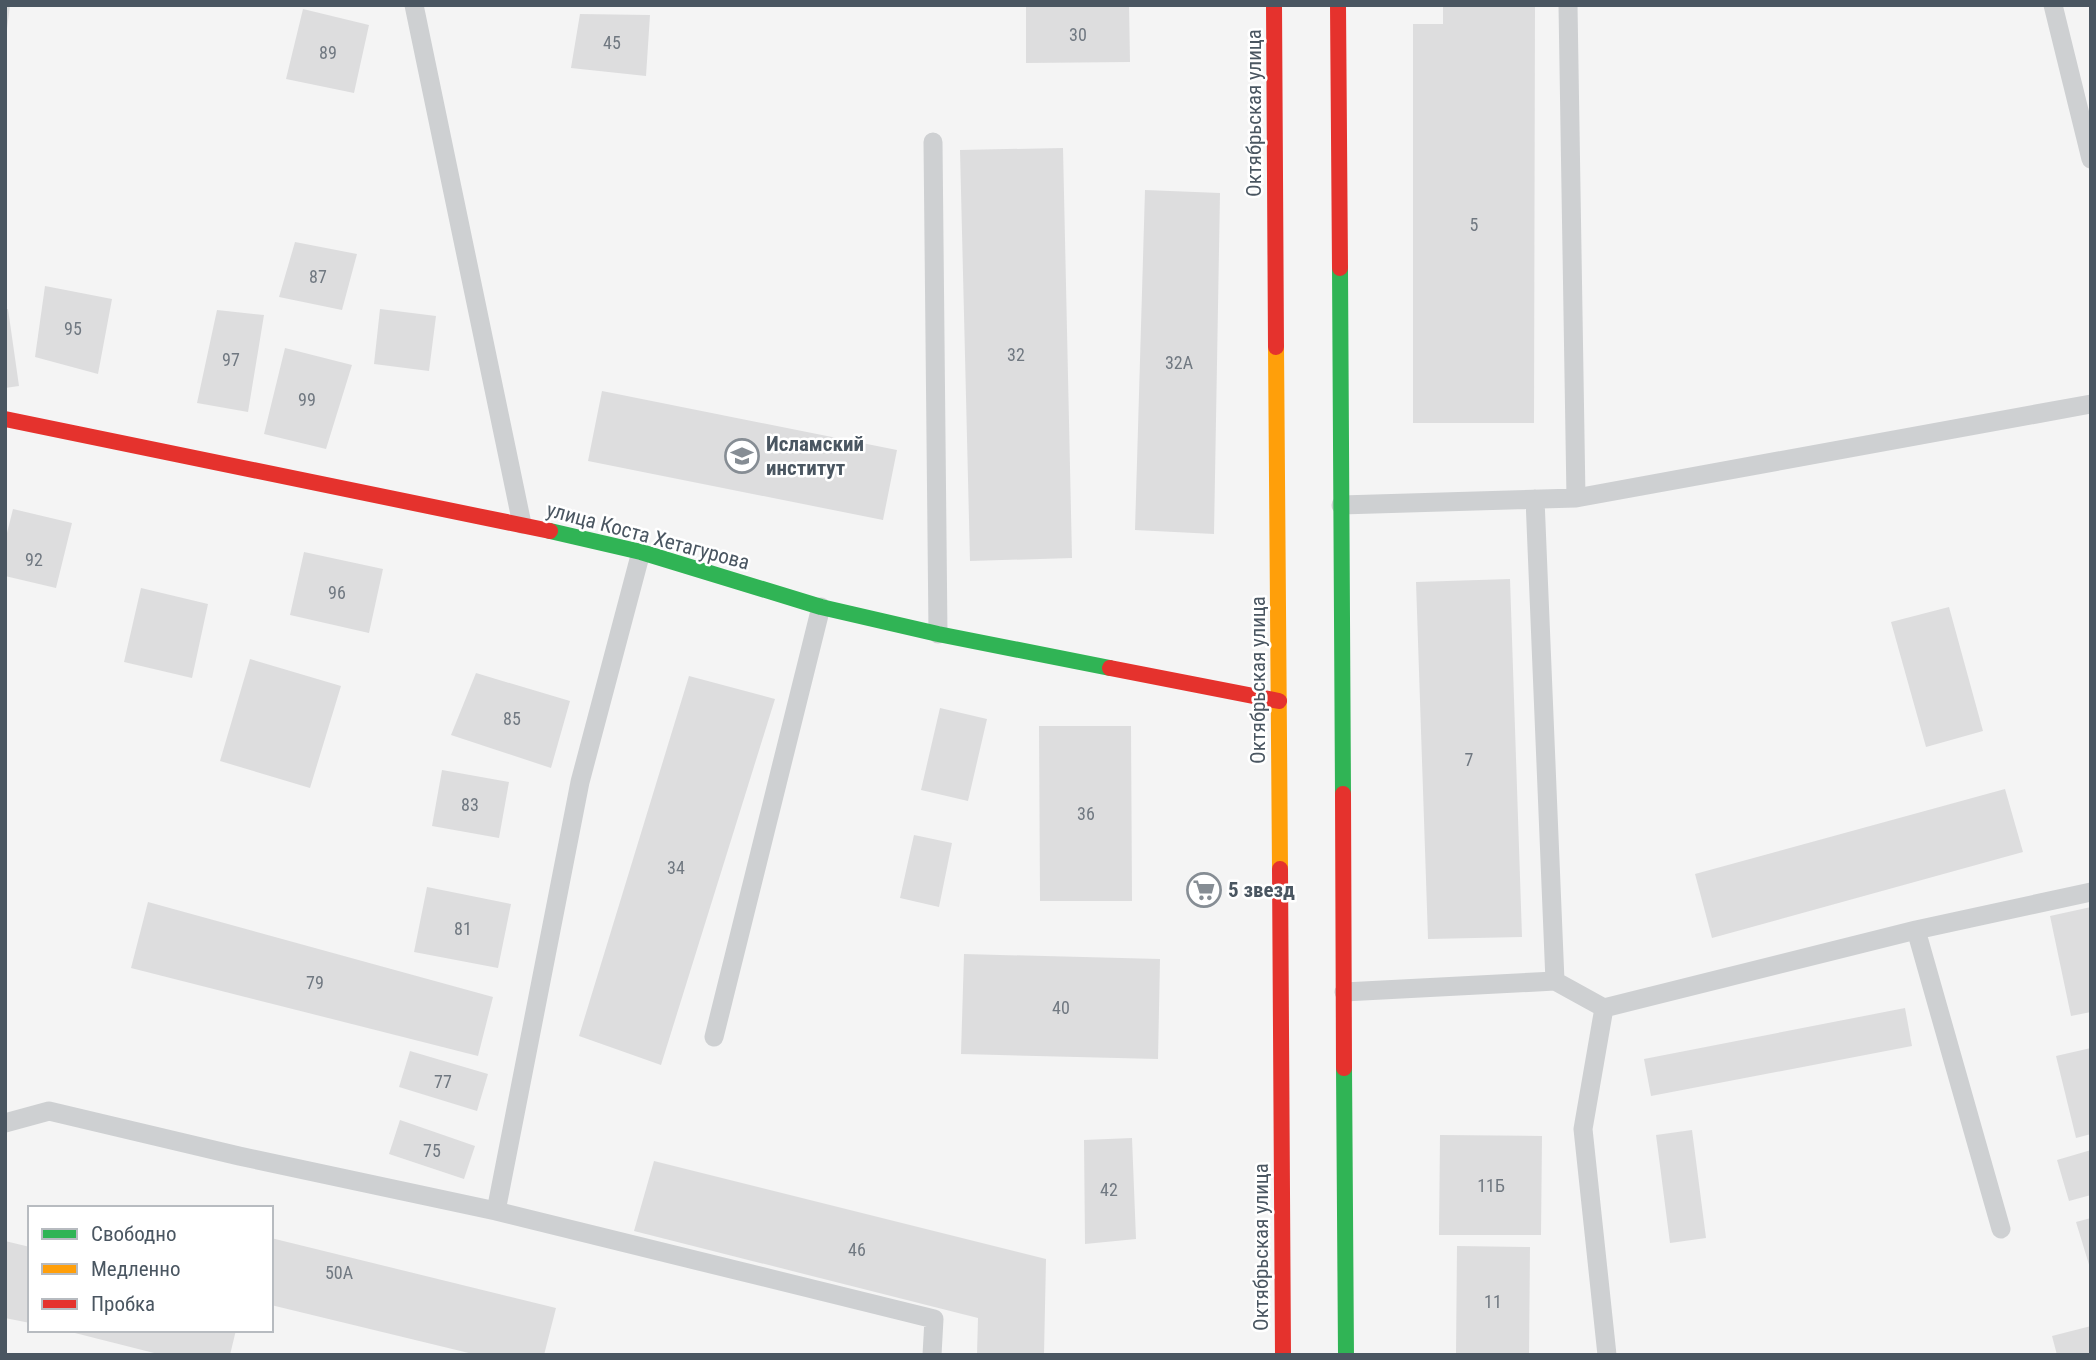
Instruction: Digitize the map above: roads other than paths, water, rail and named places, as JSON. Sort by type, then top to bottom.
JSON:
[{"type":"main road","name":"Октябрьская улица","points":[[1274,5],[1283,1355]]},
{"type":"main road","points":[[1338,5],[1346,1355]]},
{"type":"main road","name":"улица Коста Хетагурова","points":[[5,419],[522,524],[641,552],[821,607],[938,634],[1279,701]]},
{"type":"lane","points":[[414,5],[522,524]]},
{"type":"lane","points":[[1568,5],[1576,498]]},
{"type":"lane","points":[[2053,5],[2091,159]]},
{"type":"lane","points":[[933,142],[938,634]]},
{"type":"lane","points":[[1341,505],[1576,498],[2091,404]]},
{"type":"lane","points":[[1535,499],[1555,981]]},
{"type":"lane","points":[[496,1211],[580,782],[641,552]]},
{"type":"lane","points":[[714,1037],[821,607]]},
{"type":"lane","points":[[1344,992],[1555,981],[1604,1008],[1916,930],[2091,892]]},
{"type":"lane","points":[[1916,930],[2001,1230]]},
{"type":"lane","points":[[1604,1008],[1583,1129],[1607,1355]]},
{"type":"lane","points":[[5,1123],[50,1111],[239,1156],[496,1211],[934,1320],[932,1355]]},
{"type":"place","name":"Исламский институт","points":[[742,456]]},
{"type":"place","name":"5 звезд","points":[[1204,890]]}]
